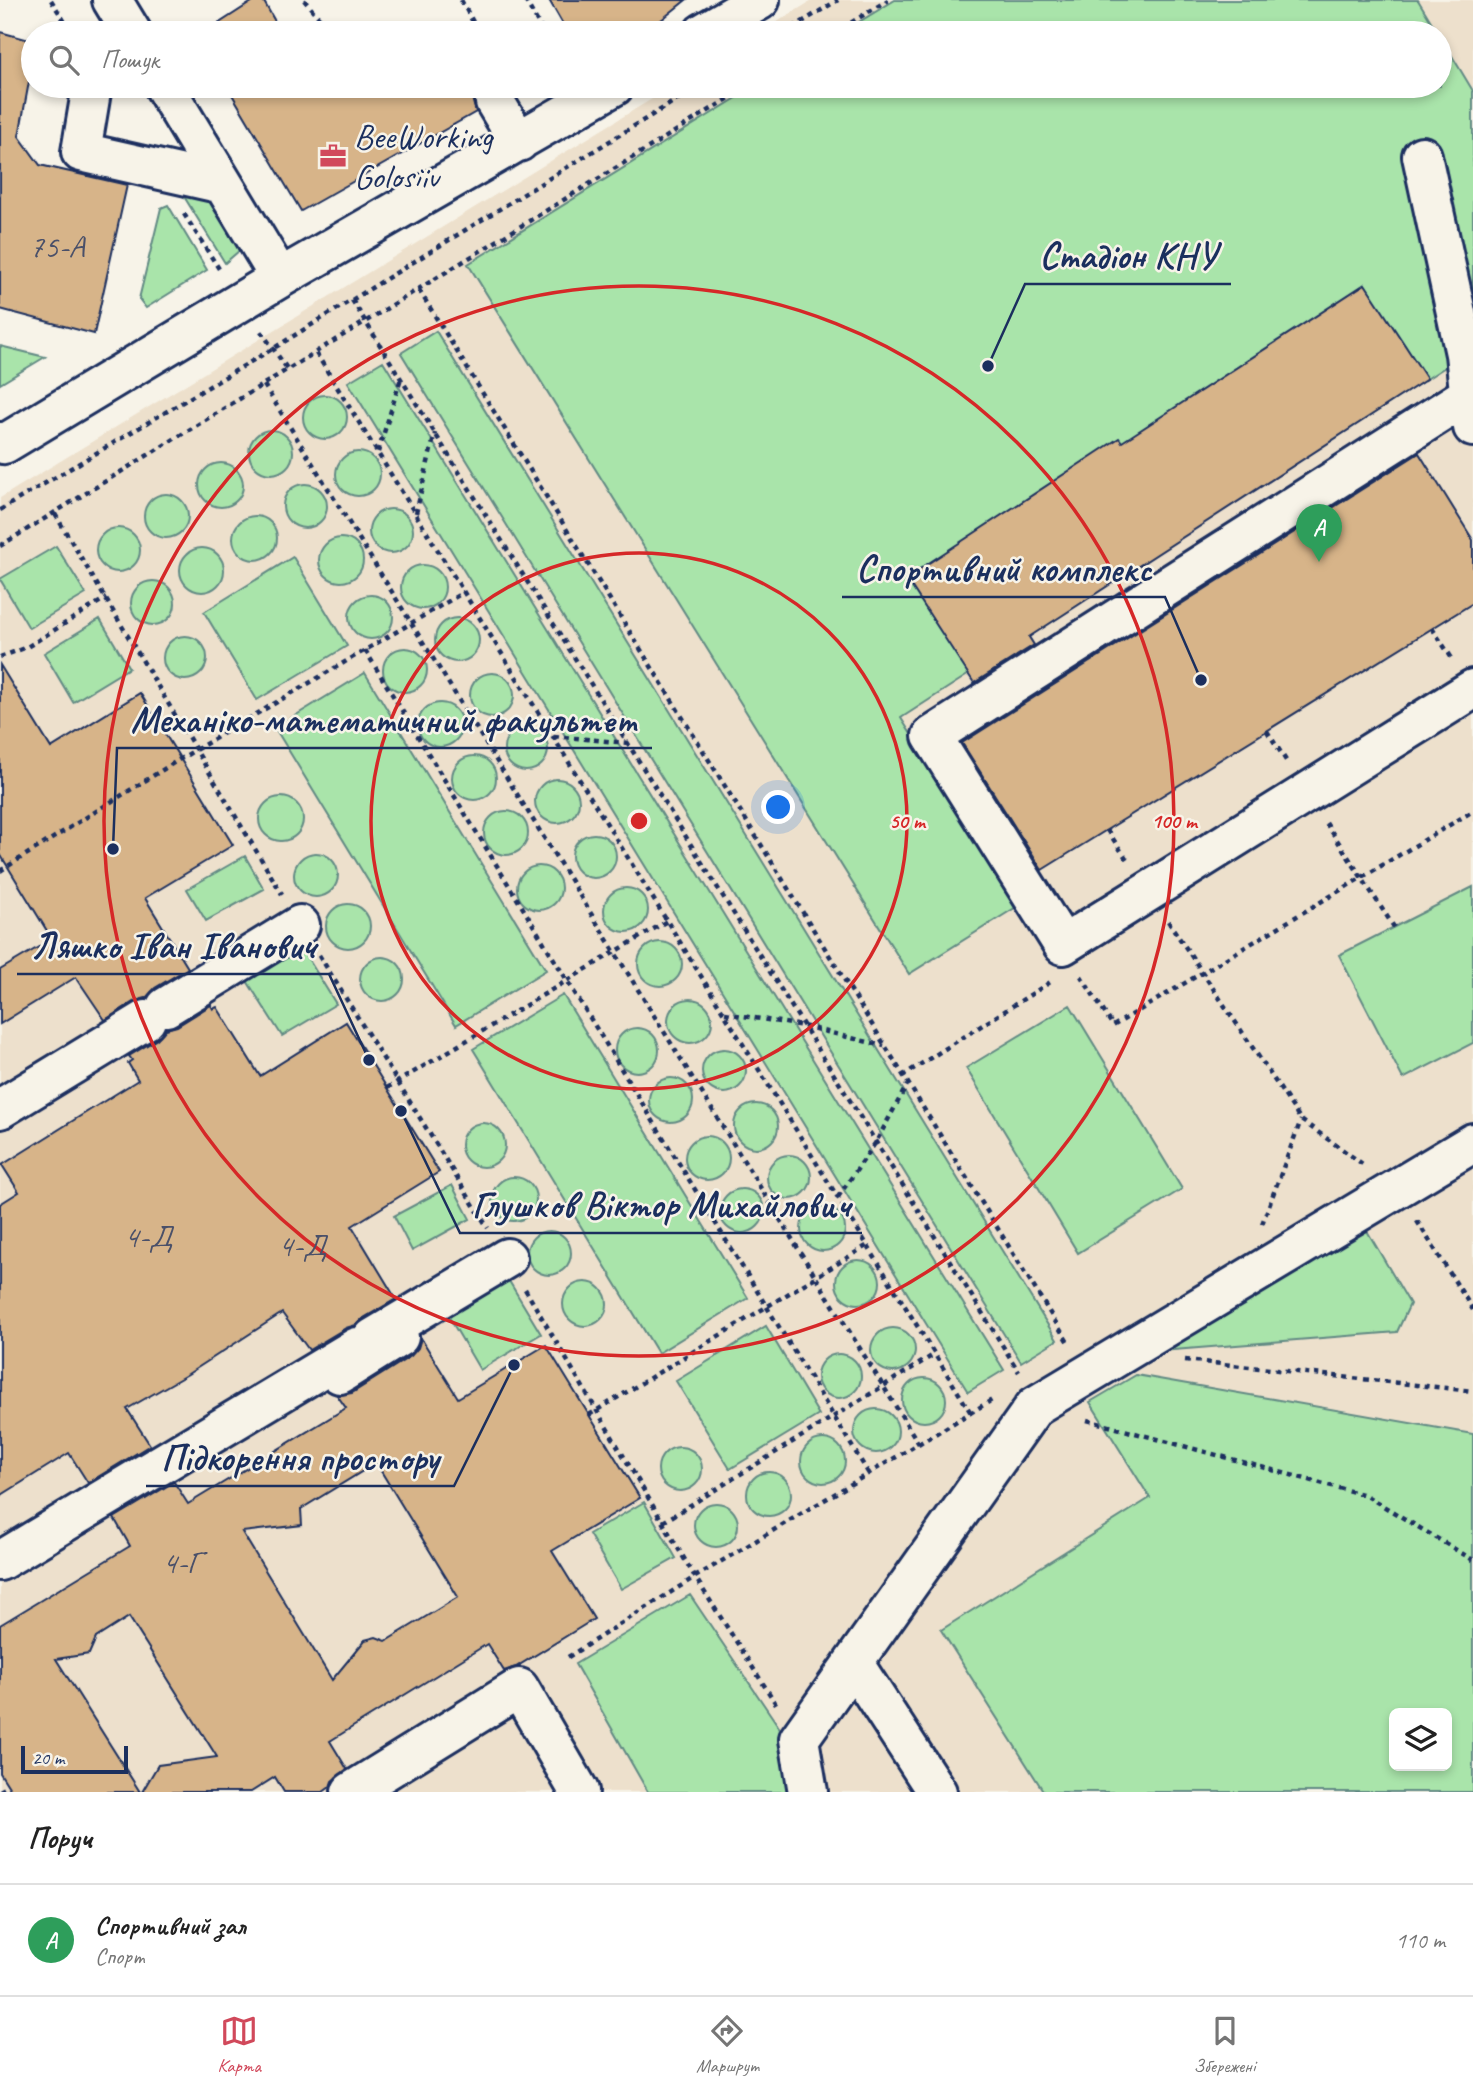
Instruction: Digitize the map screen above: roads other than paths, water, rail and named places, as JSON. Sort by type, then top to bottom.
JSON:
[{"type":"lane","points":[[102,21],[106,0]]},
{"type":"lane","points":[[112,0],[125,21]]},
{"type":"lane","points":[[715,18],[760,0]]},
{"type":"lane","points":[[90,98],[81,152],[223,184]]},
{"type":"lane","points":[[171,98],[280,278]]},
{"type":"lane","points":[[0,442],[4,444],[280,278],[594,98]]},
{"type":"lane","points":[[495,102],[519,142]]},
{"type":"lane","points":[[1422,156],[1465,354],[1471,410],[932,736],[1069,955],[1148,892],[1473,689]]},
{"type":"lane","points":[[0,1110],[300,925]]},
{"type":"lane","points":[[808,1792],[799,1739],[854,1664],[1021,1394],[1089,1374],[1473,1143]]},
{"type":"lane","points":[[0,1561],[507,1258]]},
{"type":"lane","points":[[187,1469],[399,1337],[374,1337]]},
{"type":"lane","points":[[854,1664],[937,1792]]},
{"type":"lane","points":[[351,1792],[519,1688],[579,1791]]},
{"type":"place","name":"BeeWorking Golosiiv","points":[[333,156]]},
{"type":"place","name":"Стадіон КНУ","points":[[988,366]]},
{"type":"place","name":"Спортивний зал","points":[[1319,562]]},
{"type":"place","name":"Спортивний комплекс","points":[[1201,680]]},
{"type":"place","name":"Механіко-математичний факультет","points":[[113,849]]},
{"type":"place","name":"Ляшко Іван Іванович","points":[[369,1060]]},
{"type":"place","name":"Глушков Віктор Михайлович","points":[[401,1111]]},
{"type":"place","name":"Підкорення простору","points":[[514,1365]]}]
